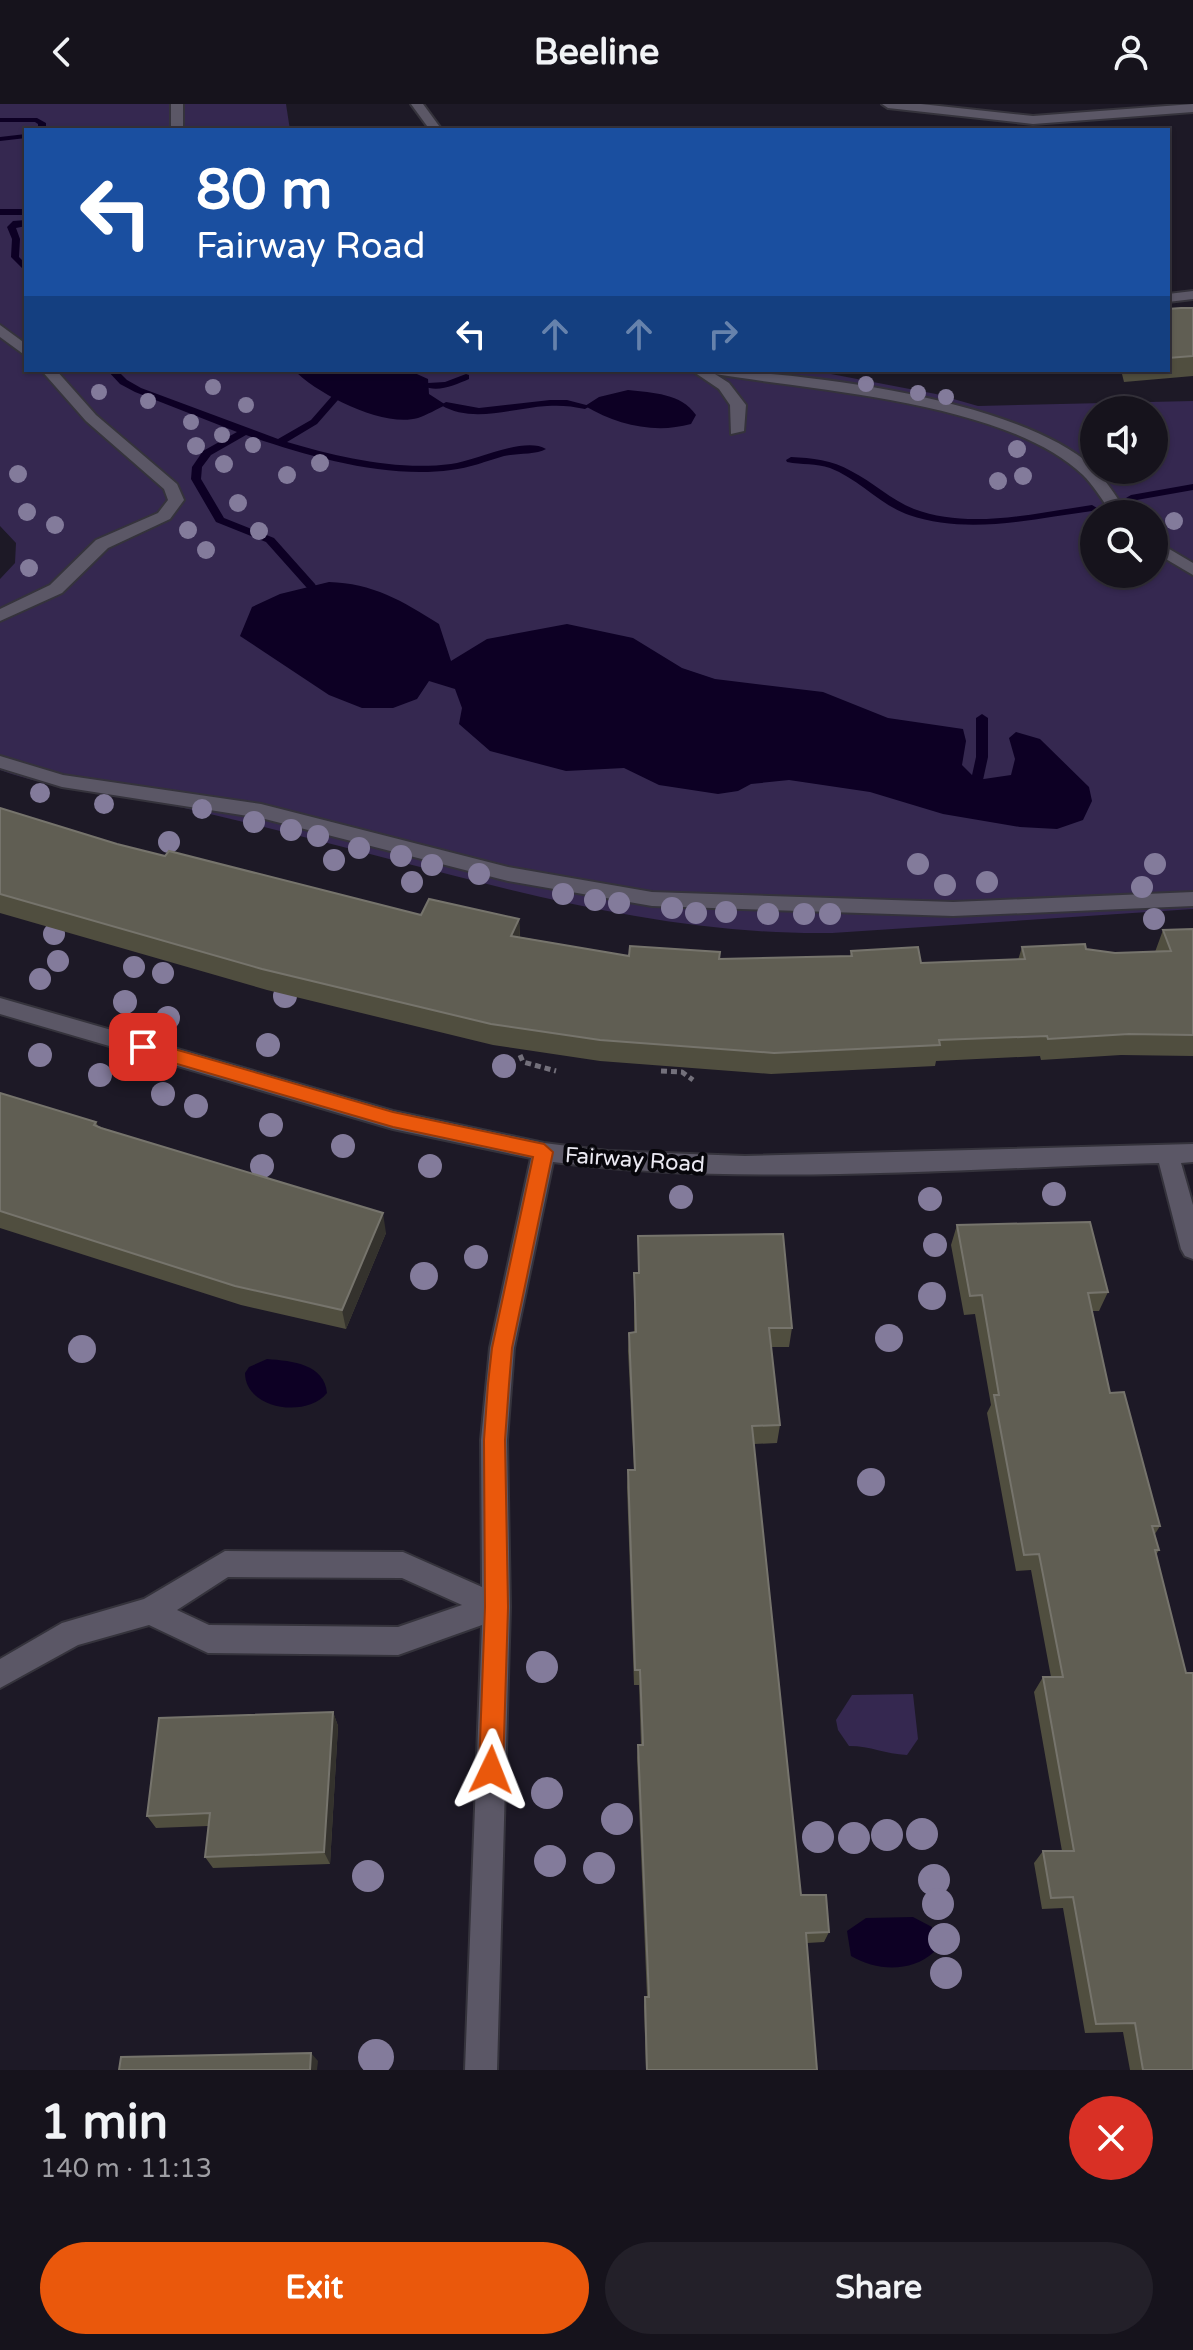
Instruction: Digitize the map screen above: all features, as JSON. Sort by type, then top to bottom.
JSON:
[{"type":"street","points":[[177,104],[177,128]]},
{"type":"street","points":[[417,104],[435,128]]},
{"type":"street","points":[[888,104],[1033,120],[1193,108]]},
{"type":"street","points":[[1170,298],[1193,295]]},
{"type":"street","points":[[0,329],[24,350]]},
{"type":"street","points":[[0,616],[56,589],[102,544],[164,516],[176,500],[171,487],[91,418],[50,372]]},
{"type":"street","points":[[701,372],[724,386],[738,405],[736,431]]},
{"type":"street","points":[[728,372],[884,397],[990,423],[1068,457],[1100,485],[1110,500]]},
{"type":"street","points":[[1168,554],[1193,570]]},
{"type":"street","points":[[0,762],[62,781],[261,811],[508,874],[652,899],[953,909],[1193,899]]},
{"type":"street","name":"Fairway Road","points":[[0,1006],[393,1120],[544,1152],[608,1160],[745,1165],[1193,1153]]},
{"type":"street","points":[[481,2070],[496,1607],[494,1440],[502,1348],[544,1152]]},
{"type":"street","points":[[1168,1155],[1193,1249]]},
{"type":"street","points":[[0,1674],[72,1633],[150,1611],[225,1564],[403,1565],[496,1607]]},
{"type":"street","points":[[150,1611],[208,1639],[398,1641],[496,1607]]},
{"type":"path","points":[[520,1055],[523,1062],[556,1071]]},
{"type":"path","points":[[661,1071],[682,1072],[693,1080]]},
{"type":"shaded area","points":[[0,104],[286,104],[290,128],[24,128],[24,372],[820,372],[936,394],[978,406],[1080,404],[1080,484],[1168,484],[1168,402],[1193,401],[1193,909],[832,933],[693,925],[555,900],[206,813],[20,776],[0,770],[0,579],[15,563],[16,543],[0,526]]},
{"type":"shaded area","points":[[296,372],[412,372],[428,379],[429,394],[446,405],[418,418],[387,418],[352,407]]},
{"type":"shaded area","points":[[628,390],[674,398],[696,415],[691,424],[650,428],[623,423],[585,406],[599,397]]},
{"type":"shaded area","points":[[329,582],[359,586],[387,595],[439,624],[451,661],[487,639],[567,624],[633,638],[682,668],[715,679],[823,692],[888,718],[963,729],[966,741],[962,765],[977,780],[1011,775],[1015,759],[1009,738],[1016,732],[1040,739],[1089,787],[1092,801],[1083,820],[1057,829],[1020,827],[943,814],[870,792],[789,780],[751,784],[738,791],[718,794],[659,785],[624,768],[566,771],[490,751],[459,724],[462,708],[455,689],[429,681],[417,699],[393,708],[362,708],[329,695],[240,636],[252,607],[280,594]]},
{"type":"shaded area","points":[[267,1359],[297,1363],[314,1370],[325,1383],[327,1393],[317,1401],[292,1408],[265,1402],[248,1385],[245,1373],[249,1367]]},
{"type":"shaded area","points":[[913,1694],[918,1739],[907,1755],[849,1746],[838,1730],[836,1720],[852,1695]]},
{"type":"shaded area","points":[[913,1917],[932,1927],[934,1952],[925,1959],[893,1968],[871,1965],[851,1956],[847,1931],[866,1918]]},
{"type":"building","points":[[1193,308],[1193,356],[1170,358],[1170,309]]},
{"type":"building","points":[[0,808],[117,844],[165,856],[169,851],[421,915],[429,899],[519,919],[511,936],[629,956],[630,946],[720,952],[719,959],[852,956],[851,951],[918,947],[921,963],[1025,959],[1022,947],[1085,944],[1086,949],[1115,953],[1171,951],[1163,930],[1193,929],[1193,1035],[939,1040],[940,1045],[774,1053],[600,1040],[491,1024],[262,969],[0,894]]},
{"type":"building","points":[[0,1093],[96,1122],[94,1125],[101,1128],[383,1213],[342,1310],[235,1286],[0,1211]]},
{"type":"building","points":[[1090,1222],[1108,1292],[1088,1293],[1110,1393],[1124,1392],[1160,1526],[1152,1526],[1159,1550],[1155,1550],[1186,1673],[1193,1673],[1193,2070],[1143,2070],[1135,2023],[1096,2024],[1073,1897],[1051,1898],[1043,1851],[1074,1851],[1043,1677],[1063,1677],[1039,1554],[1024,1555],[994,1395],[999,1395],[982,1295],[970,1296],[957,1225]]},
{"type":"building","points":[[783,1234],[792,1328],[769,1328],[780,1425],[752,1426],[801,1895],[826,1895],[829,1932],[806,1933],[817,2070],[647,2070],[645,1997],[649,1997],[638,1745],[643,1745],[640,1670],[635,1670],[628,1470],[635,1470],[629,1333],[636,1332],[634,1273],[639,1273],[638,1236]]},
{"type":"building","points":[[333,1712],[324,1852],[205,1857],[210,1813],[147,1816],[159,1718]]},
{"type":"building","points":[[311,2053],[310,2070],[119,2070],[121,2057]]},
{"type":"waterway","points":[[0,120],[37,120],[42,123],[42,128]]},
{"type":"waterway","points":[[0,139],[24,136]]},
{"type":"waterway","points":[[0,212],[24,212]]},
{"type":"waterway","points":[[24,223],[11,227],[16,239],[15,257],[24,267]]},
{"type":"waterway","points":[[113,372],[124,382],[146,393],[244,431]]},
{"type":"waterway","points":[[428,386],[447,385],[466,377]]},
{"type":"waterway","points":[[279,442],[314,422],[335,398]]},
{"type":"waterway","points":[[446,405],[479,411],[550,402],[585,406]]},
{"type":"waterway","points":[[244,431],[337,458],[406,467],[454,467],[516,450],[541,449]]},
{"type":"waterway","points":[[244,431],[207,453],[197,467],[196,479],[220,520],[270,540],[311,586]]},
{"type":"waterway","points":[[791,460],[814,461],[835,467],[890,502],[936,519],[980,522],[1080,510]]},
{"type":"waterway","points":[[1131,498],[1193,487]]},
{"type":"waterway","points":[[977,780],[982,757],[982,718]]},
{"type":"route","points":[[143,1047],[393,1120],[544,1152],[502,1348],[498,1384],[494,1440],[496,1607],[491,1770]]}]
